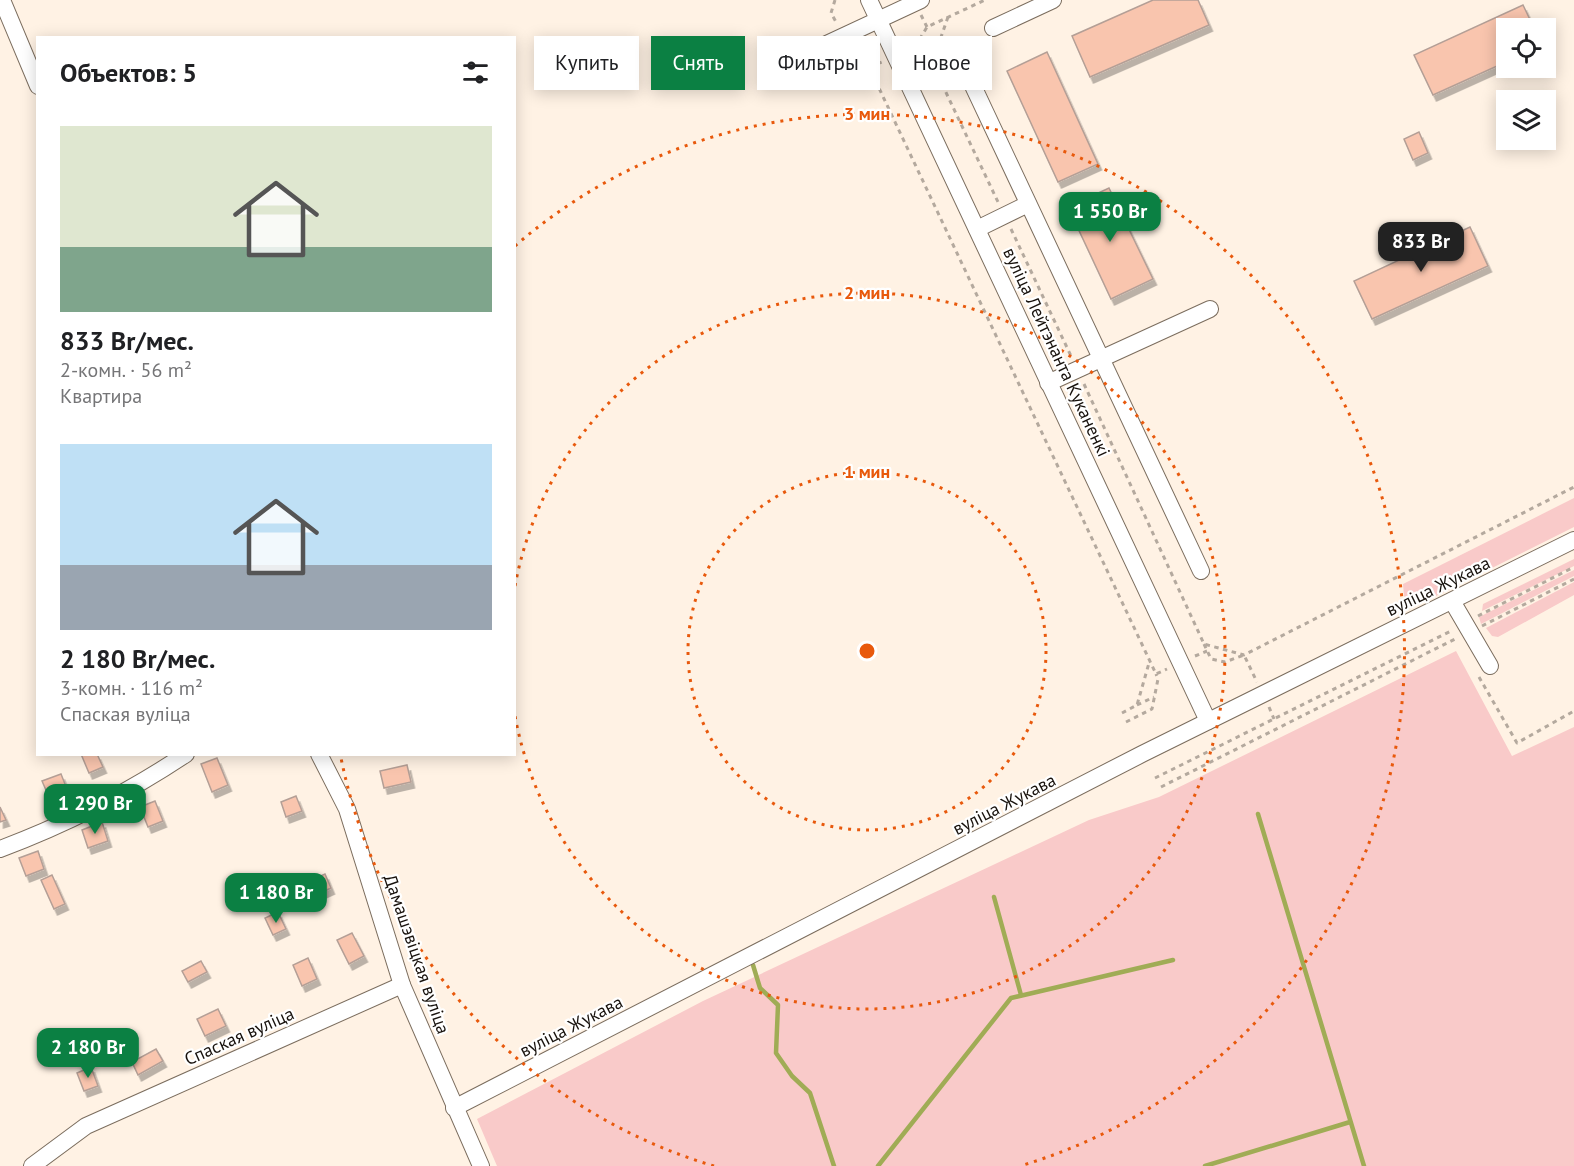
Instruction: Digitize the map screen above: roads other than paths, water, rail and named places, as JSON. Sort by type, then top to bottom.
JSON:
[{"type":"street","points":[[2,0],[36,81]]},
{"type":"street","name":"вуліца Лейтэнанта Куканенкі","points":[[869,0],[1208,721]]},
{"type":"street","points":[[844,36],[921,0]]},
{"type":"street","points":[[993,28],[1053,0]]},
{"type":"street","points":[[975,90],[1201,571]]},
{"type":"street","points":[[977,229],[1028,204]]},
{"type":"street","points":[[1048,383],[1210,309]]},
{"type":"street","name":"вуліца Жукава","points":[[454,1108],[1208,721],[1574,540]]},
{"type":"street","points":[[1452,601],[1482,667]]},
{"type":"street","points":[[0,849],[55,828],[135,789],[183,756]]},
{"type":"street","name":"Дамашэвіцкая вуліца","points":[[320,756],[347,809],[402,985],[481,1166]]},
{"type":"street","name":"Спаская вуліца","points":[[32,1166],[86,1126],[402,985]]},
{"type":"waterway","points":[[1258,814],[1364,1166]]},
{"type":"waterway","points":[[994,897],[1021,995]]},
{"type":"waterway","points":[[878,1166],[1011,998],[1173,960]]},
{"type":"waterway","points":[[753,965],[760,988],[778,1005],[776,1053],[792,1076],[810,1093],[834,1166]]},
{"type":"waterway","points":[[1205,1166],[1350,1122]]}]
